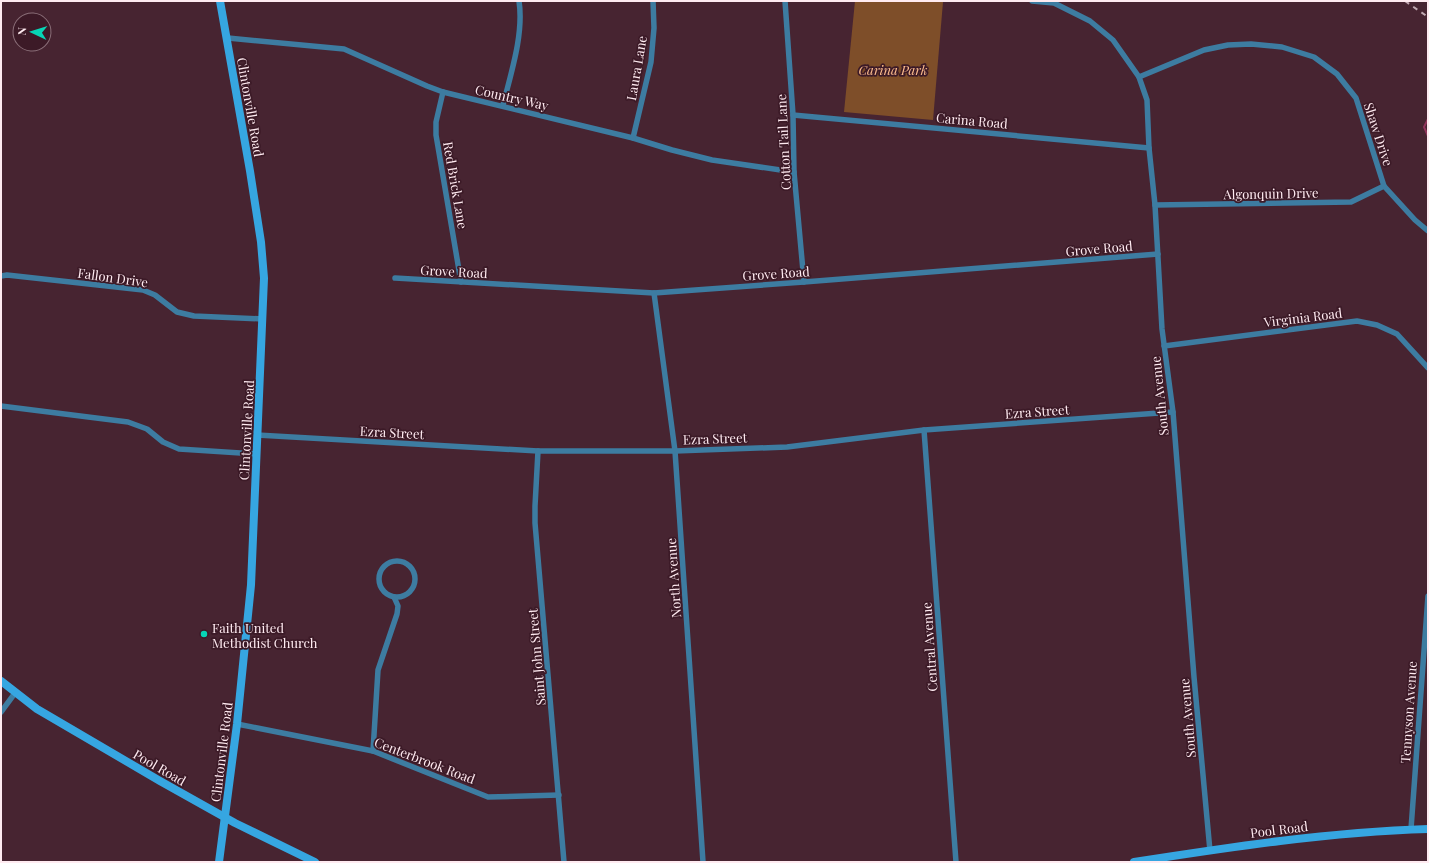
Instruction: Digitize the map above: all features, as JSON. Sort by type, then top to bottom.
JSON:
[{"type":"main road","name":"Clintonville Road","points":[[219,862],[237,724],[251,585],[264,278],[261,242],[228,38],[220,1]]},
{"type":"main road","name":"Pool Road","points":[[1,681],[15,693],[54,719],[166,785],[224,817],[315,862]]},
{"type":"main road","name":"Pool Road","points":[[1134,862],[1306,838],[1428,829]]},
{"type":"street","points":[[503,105],[520,27],[519,1]]},
{"type":"street","name":"Laura Lane","points":[[633,138],[651,62],[654,28],[654,1]]},
{"type":"street","name":"Cotton Tail Lane","points":[[785,1],[793,115],[794,172],[804,282]]},
{"type":"street","name":"South Avenue","points":[[1032,1],[1054,2],[1090,21],[1113,40],[1139,77],[1147,100],[1162,328],[1173,412],[1193,669],[1210,851]]},
{"type":"street","name":"Country Way","points":[[228,38],[344,49],[443,92],[503,105],[712,160],[794,172]]},
{"type":"street","name":"Shaw Drive","points":[[1139,77],[1204,50],[1228,45],[1251,44],[1282,47],[1314,56],[1337,74],[1356,98],[1384,186],[1415,220],[1428,231]]},
{"type":"street","name":"Red Brick Lane","points":[[443,92],[436,122],[436,135],[461,282]]},
{"type":"street","name":"Carina Road","points":[[793,115],[1149,148]]},
{"type":"street","name":"Algonquin Drive","points":[[1155,205],[1351,202],[1384,186]]},
{"type":"street","name":"Grove Road","points":[[395,278],[654,293],[1158,254]]},
{"type":"street","name":"Fallon Drive","points":[[1,276],[7,274],[143,290],[156,295],[177,312],[194,316],[263,319]]},
{"type":"street","name":"North Avenue","points":[[654,293],[675,451],[703,862]]},
{"type":"street","name":"Virginia Road","points":[[1164,346],[1357,322],[1377,325],[1397,334],[1428,368]]},
{"type":"street","points":[[1,406],[128,422],[147,429],[163,442],[179,448],[256,454]]},
{"type":"street","name":"Ezra Street","points":[[257,436],[538,451],[675,451],[787,447],[924,430],[1173,412]]},
{"type":"street","name":"Central Avenue","points":[[924,430],[956,862]]},
{"type":"street","name":"Saint John Street","points":[[538,451],[535,523],[564,862]]},
{"type":"street","points":[[373,751],[378,670],[397,614],[398,606],[394,597],[384,592],[381,587],[379,576],[380,570],[388,562],[400,560],[412,568],[415,582],[408,594],[394,597]]},
{"type":"street","name":"Tennyson Avenue","points":[[1411,830],[1428,596]]},
{"type":"street","points":[[1,712],[15,693]]},
{"type":"street","name":"Centerbrook Road","points":[[237,724],[373,751],[488,797],[559,795]]},
{"type":"green space","name":"Carina Park","points":[[855,1],[943,2],[933,120],[844,112]]},
{"type":"waterway","points":[[1428,119],[1424,127],[1428,136]]},
{"type":"railway","points":[[1405,1],[1428,17]]},
{"type":"place","name":"Faith United Methodist Church","points":[[204,634]]}]
